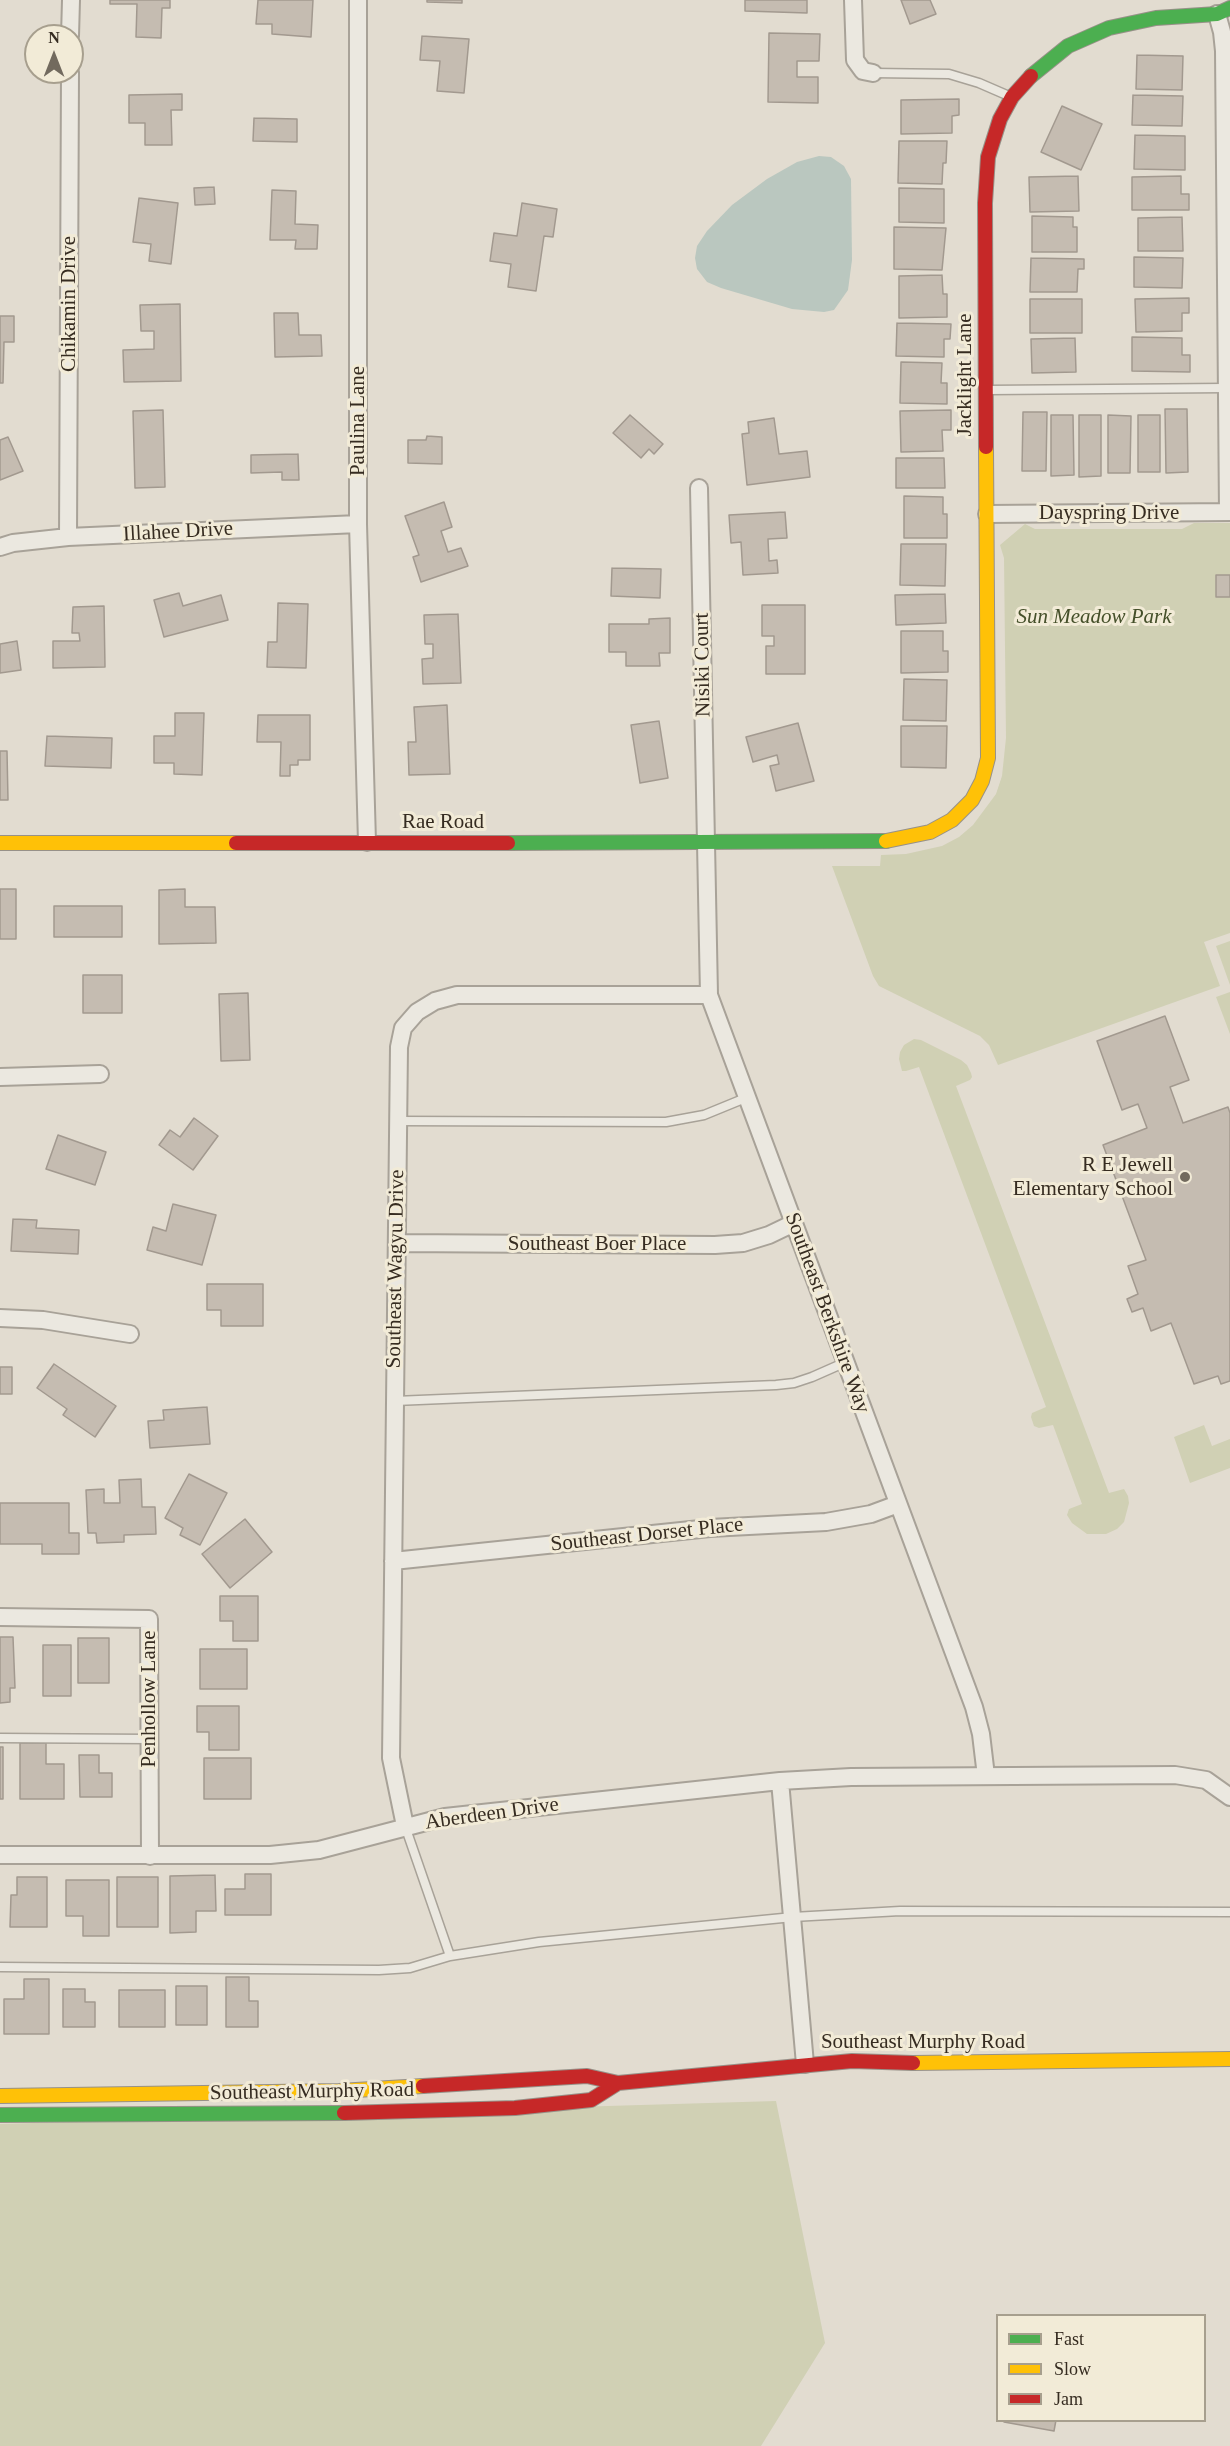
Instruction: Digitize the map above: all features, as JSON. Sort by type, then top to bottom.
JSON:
[{"type":"street","points":[[70,24],[71,0]]},
{"type":"street","name":"Paulina Lane","points":[[358,0],[358,524],[367,842]]},
{"type":"street","points":[[852,0],[855,60],[863,71],[873,74]]},
{"type":"street","points":[[1223,11],[1227,262],[1225,388],[1229,512]]},
{"type":"street","name":"Jacklight Lane","points":[[886,841],[930,832],[952,820],[972,800],[982,782],[988,758],[985,203],[988,157],[1000,119],[1012,97],[1036,70],[1068,46],[1109,28],[1156,18],[1223,11]]},
{"type":"street","name":"Chikamin Drive","points":[[68,537],[70,84]]},
{"type":"street","name":"Nisiki Court","points":[[699,488],[706,843]]},
{"type":"street","name":"Dayspring Drive","points":[[987,514],[1229,512]]},
{"type":"street","name":"Illahee Drive","points":[[0,547],[13,543],[68,537],[358,524]]},
{"type":"street","name":"Rae Road","points":[[0,843],[886,841]]},
{"type":"street","name":"Southeast Berkshire Way","points":[[706,843],[709,995],[974,1707],[981,1734],[986,1776]]},
{"type":"street","name":"Southeast Wagyu Drive","points":[[405,1826],[391,1758],[399,1047],[403,1028],[417,1012],[435,1001],[458,995],[709,995]]},
{"type":"street","points":[[0,1077],[100,1074]]},
{"type":"street","name":"Southeast Boer Place","points":[[397,1243],[715,1245],[743,1243],[769,1235],[794,1223]]},
{"type":"street","points":[[0,1318],[43,1320],[130,1334]]},
{"type":"street","name":"Southeast Dorset Place","points":[[393,1561],[710,1528],[826,1522],[871,1514],[898,1504]]},
{"type":"street","name":"Penhollow Lane","points":[[0,1617],[149,1619],[150,1856]]},
{"type":"street","name":"Aberdeen Drive","points":[[0,1855],[270,1855],[319,1850],[445,1817],[780,1781],[851,1777],[1175,1775],[1206,1780],[1230,1797]]},
{"type":"street","points":[[780,1781],[805,2064]]},
{"type":"street","name":"Southeast Murphy Road","points":[[0,2096],[339,2091],[587,2076],[618,2083],[852,2061],[900,2063],[1230,2059]]},
{"type":"street","name":"Southeast Murphy Road","points":[[0,2115],[423,2112],[504,2108],[591,2100],[618,2083]]},
{"type":"lane","points":[[873,74],[949,74],[980,82],[1012,97]]},
{"type":"lane","points":[[986,390],[1225,388]]},
{"type":"lane","points":[[398,1121],[666,1122],[704,1115],[748,1097]]},
{"type":"lane","points":[[395,1401],[776,1385],[794,1383],[846,1362]]},
{"type":"lane","points":[[0,1738],[149,1739]]},
{"type":"lane","points":[[405,1826],[450,1956]]},
{"type":"lane","points":[[0,1967],[379,1970],[410,1968],[450,1956],[539,1942],[793,1917],[900,1911],[1230,1912]]},
{"type":"green space","name":"Sun Meadow Park","points":[[1194,523],[1230,523],[1230,933],[1204,942],[1220,986],[998,1065],[989,1045],[980,1036],[879,986],[873,976],[832,866],[880,866],[881,855],[906,854],[942,846],[959,837],[973,825],[996,794],[1002,776],[1006,738],[1004,558],[1000,545],[1025,524],[1035,529],[1182,529]]},
{"type":"green space","points":[[1230,941],[1230,985],[1216,946]]},
{"type":"green space","points":[[1230,992],[1230,1034],[1216,997]]},
{"type":"green space","points":[[914,1039],[921,1040],[961,1060],[971,1073],[970,1080],[956,1086],[1109,1493],[1124,1489],[1128,1496],[1129,1503],[1124,1522],[1117,1529],[1106,1534],[1087,1534],[1072,1523],[1067,1515],[1069,1509],[1082,1504],[1053,1425],[1039,1428],[1034,1426],[1032,1413],[1046,1407],[919,1067],[902,1071],[900,1052],[904,1045]]},
{"type":"green space","points":[[1204,1425],[1212,1446],[1230,1439],[1230,1468],[1190,1483],[1174,1437]]},
{"type":"green space","points":[[776,2101],[825,2343],[761,2446],[0,2446],[0,2124]]},
{"type":"shaded area","points":[[819,156],[831,157],[844,166],[851,179],[852,260],[848,290],[834,310],[824,312],[792,309],[707,282],[697,269],[695,258],[697,246],[707,231],[732,205],[767,179],[797,162]]},
{"type":"building","points":[[110,0],[170,0],[170,8],[162,8],[161,38],[136,37],[137,4],[110,4]]},
{"type":"building","points":[[258,0],[313,0],[311,37],[272,34],[272,24],[256,24]]},
{"type":"building","points":[[427,0],[462,0],[462,3],[427,2]]},
{"type":"building","points":[[745,0],[807,0],[807,13],[745,11]]},
{"type":"building","points":[[901,0],[930,0],[936,14],[910,24]]},
{"type":"building","points":[[769,33],[820,34],[819,61],[797,61],[797,77],[818,77],[818,103],[768,102]]},
{"type":"building","points":[[422,36],[469,39],[464,93],[437,91],[440,61],[420,60]]},
{"type":"building","points":[[1137,55],[1183,56],[1182,90],[1136,89]]},
{"type":"building","points":[[182,94],[182,110],[171,110],[172,145],[145,145],[145,123],[129,123],[129,95]]},
{"type":"building","points":[[1133,95],[1183,96],[1182,126],[1132,125]]},
{"type":"building","points":[[959,99],[959,115],[952,116],[952,133],[901,134],[901,100]]},
{"type":"building","points":[[1062,106],[1102,124],[1081,170],[1041,152]]},
{"type":"building","points":[[254,118],[297,119],[297,142],[253,141]]},
{"type":"building","points":[[1135,135],[1185,136],[1185,170],[1134,169]]},
{"type":"building","points":[[899,141],[947,141],[942,184],[898,183]]},
{"type":"building","points":[[1078,176],[1079,211],[1030,212],[1029,177]]},
{"type":"building","points":[[1181,176],[1181,194],[1189,194],[1189,210],[1132,210],[1132,177]]},
{"type":"building","points":[[214,187],[215,204],[195,205],[194,188]]},
{"type":"building","points":[[899,188],[944,189],[944,223],[899,222]]},
{"type":"building","points":[[272,190],[296,191],[295,224],[318,225],[317,249],[295,249],[296,240],[270,240]]},
{"type":"building","points":[[139,198],[178,203],[171,264],[149,261],[151,244],[133,242]]},
{"type":"building","points":[[522,203],[557,209],[553,237],[544,236],[536,291],[508,287],[511,264],[490,261],[494,233],[517,236]]},
{"type":"building","points":[[1032,216],[1073,217],[1073,227],[1077,227],[1077,252],[1032,252]]},
{"type":"building","points":[[1182,217],[1183,251],[1138,251],[1138,218]]},
{"type":"building","points":[[894,227],[946,228],[942,270],[894,269]]},
{"type":"building","points":[[1134,257],[1183,258],[1182,288],[1134,287]]},
{"type":"building","points":[[1031,258],[1084,259],[1084,269],[1078,269],[1077,292],[1030,292]]},
{"type":"building","points":[[942,275],[943,294],[947,294],[947,317],[899,318],[899,276]]},
{"type":"building","points":[[1189,298],[1189,313],[1182,313],[1182,331],[1136,332],[1135,299]]},
{"type":"building","points":[[1030,299],[1082,299],[1082,333],[1030,333]]},
{"type":"building","points":[[180,304],[181,381],[124,382],[123,350],[154,349],[154,331],[141,331],[140,305]]},
{"type":"building","points":[[274,313],[298,313],[299,335],[321,335],[322,356],[275,357]]},
{"type":"building","points":[[0,316],[14,316],[14,342],[4,342],[3,383],[0,383]]},
{"type":"building","points":[[897,323],[951,324],[950,339],[944,339],[944,357],[896,356]]},
{"type":"building","points":[[1132,337],[1182,338],[1182,355],[1190,355],[1190,372],[1132,371]]},
{"type":"building","points":[[1075,338],[1076,372],[1032,373],[1031,339]]},
{"type":"building","points":[[901,362],[942,363],[941,383],[947,383],[947,404],[900,403]]},
{"type":"building","points":[[1165,409],[1187,409],[1188,472],[1166,473]]},
{"type":"building","points":[[163,410],[165,487],[135,488],[133,411]]},
{"type":"building","points":[[951,410],[951,430],[942,430],[943,451],[901,452],[900,411]]},
{"type":"building","points":[[1023,412],[1047,412],[1046,471],[1022,471]]},
{"type":"building","points":[[630,415],[663,444],[654,454],[649,449],[641,458],[613,433]]},
{"type":"building","points":[[1051,415],[1073,415],[1074,475],[1051,476]]},
{"type":"building","points":[[1079,415],[1101,415],[1101,476],[1079,477]]},
{"type":"building","points":[[1108,415],[1131,416],[1130,473],[1108,473]]},
{"type":"building","points":[[1138,415],[1160,415],[1160,472],[1138,472]]},
{"type":"building","points":[[774,418],[779,454],[807,451],[810,477],[747,485],[742,434],[749,433],[748,422]]},
{"type":"building","points":[[427,436],[442,437],[442,464],[408,463],[408,440],[426,440]]},
{"type":"building","points":[[8,437],[23,471],[0,480],[0,440]]},
{"type":"building","points":[[298,454],[299,480],[282,480],[282,472],[251,473],[251,455]]},
{"type":"building","points":[[896,458],[944,458],[945,488],[896,488]]},
{"type":"building","points":[[904,496],[943,497],[943,514],[947,514],[947,538],[904,538]]},
{"type":"building","points":[[444,502],[452,527],[441,531],[448,552],[461,548],[468,566],[421,582],[413,557],[419,555],[405,516]]},
{"type":"building","points":[[785,512],[787,538],[768,539],[769,561],[777,560],[778,573],[743,575],[741,542],[731,543],[729,515]]},
{"type":"building","points":[[901,544],[946,544],[945,586],[900,585]]},
{"type":"building","points":[[612,568],[661,569],[660,598],[611,596]]},
{"type":"building","points":[[1216,575],[1230,575],[1230,597],[1216,597]]},
{"type":"building","points":[[179,593],[183,606],[221,595],[228,620],[164,637],[154,600]]},
{"type":"building","points":[[945,594],[946,623],[896,625],[895,595]]},
{"type":"building","points":[[278,603],[308,604],[306,668],[267,667],[268,642],[277,642]]},
{"type":"building","points":[[762,605],[805,605],[805,674],[766,674],[766,646],[774,646],[774,636],[762,636]]},
{"type":"building","points":[[104,606],[105,667],[53,668],[53,641],[80,641],[79,633],[72,633],[73,607]]},
{"type":"building","points":[[458,614],[461,683],[423,684],[422,659],[433,658],[433,644],[425,644],[424,615]]},
{"type":"building","points":[[670,618],[670,653],[659,653],[660,666],[626,666],[626,652],[609,652],[609,624],[649,624],[649,619]]},
{"type":"building","points":[[901,631],[943,631],[943,651],[948,651],[948,672],[901,673]]},
{"type":"building","points":[[17,641],[21,670],[0,673],[0,644]]},
{"type":"building","points":[[904,679],[947,680],[946,721],[903,720]]},
{"type":"building","points":[[447,705],[450,774],[409,775],[408,742],[416,742],[414,707]]},
{"type":"building","points":[[175,713],[204,713],[202,775],[174,774],[174,763],[154,763],[154,736],[175,736]]},
{"type":"building","points":[[258,715],[310,715],[310,760],[298,760],[298,765],[290,765],[290,776],[280,776],[281,742],[257,742]]},
{"type":"building","points":[[659,721],[668,778],[640,783],[631,725]]},
{"type":"building","points":[[798,723],[814,781],[776,791],[770,766],[779,764],[777,755],[753,762],[746,737]]},
{"type":"building","points":[[901,726],[947,726],[946,768],[901,767]]},
{"type":"building","points":[[47,736],[112,738],[111,768],[45,766]]},
{"type":"building","points":[[0,751],[7,751],[8,800],[0,800]]},
{"type":"building","points":[[0,889],[16,889],[16,939],[0,939]]},
{"type":"building","points":[[185,889],[185,907],[215,907],[216,943],[159,944],[159,890]]},
{"type":"building","points":[[54,906],[122,906],[122,937],[54,937]]},
{"type":"building","points":[[83,975],[122,975],[122,1013],[83,1013]]},
{"type":"building","points":[[248,993],[250,1060],[221,1061],[219,994]]},
{"type":"building","points":[[1165,1016],[1189,1080],[1170,1087],[1183,1123],[1228,1107],[1230,1113],[1230,1381],[1221,1384],[1218,1376],[1194,1384],[1171,1323],[1151,1331],[1143,1308],[1132,1312],[1127,1299],[1138,1294],[1128,1266],[1146,1260],[1103,1145],[1147,1128],[1138,1104],[1122,1110],[1097,1041]]},
{"type":"building","points":[[194,1118],[218,1136],[193,1170],[159,1145],[170,1130],[180,1137]]},
{"type":"building","points":[[58,1135],[106,1152],[95,1185],[46,1169]]},
{"type":"building","points":[[173,1204],[216,1215],[202,1265],[147,1250],[153,1227],[166,1231]]},
{"type":"building","points":[[13,1219],[37,1220],[36,1228],[79,1230],[78,1254],[11,1251]]},
{"type":"building","points":[[207,1284],[263,1284],[263,1326],[221,1326],[221,1310],[207,1310]]},
{"type":"building","points":[[54,1364],[116,1406],[95,1437],[63,1415],[67,1409],[37,1388]]},
{"type":"building","points":[[0,1367],[12,1367],[12,1394],[0,1394]]},
{"type":"building","points":[[207,1407],[210,1444],[150,1448],[148,1421],[164,1420],[163,1410]]},
{"type":"building","points":[[189,1474],[227,1493],[200,1545],[180,1535],[183,1528],[165,1518]]},
{"type":"building","points":[[141,1479],[142,1507],[155,1507],[156,1534],[124,1535],[124,1542],[97,1543],[96,1533],[88,1533],[86,1490],[104,1489],[104,1503],[120,1503],[119,1480]]},
{"type":"building","points":[[0,1503],[69,1503],[69,1533],[79,1533],[79,1554],[42,1554],[42,1544],[0,1544]]},
{"type":"building","points":[[245,1519],[272,1552],[230,1588],[202,1554]]},
{"type":"building","points":[[220,1596],[258,1596],[258,1641],[233,1641],[233,1621],[220,1621]]},
{"type":"building","points":[[0,1637],[13,1637],[15,1688],[10,1688],[10,1702],[0,1703]]},
{"type":"building","points":[[78,1638],[109,1638],[109,1683],[78,1683]]},
{"type":"building","points":[[43,1645],[71,1645],[71,1696],[43,1696]]},
{"type":"building","points":[[200,1649],[247,1649],[247,1689],[200,1689]]},
{"type":"building","points":[[197,1706],[239,1706],[239,1750],[209,1750],[209,1732],[197,1732]]},
{"type":"building","points":[[20,1743],[46,1743],[46,1764],[64,1764],[64,1799],[20,1799]]},
{"type":"building","points":[[0,1747],[3,1747],[3,1799],[0,1799]]},
{"type":"building","points":[[79,1755],[99,1755],[99,1773],[112,1773],[112,1797],[80,1797]]},
{"type":"building","points":[[204,1758],[251,1758],[251,1799],[204,1799]]},
{"type":"building","points":[[245,1874],[271,1874],[271,1915],[225,1915],[225,1889],[245,1889]]},
{"type":"building","points":[[215,1875],[216,1911],[196,1911],[196,1932],[170,1933],[170,1876]]},
{"type":"building","points":[[17,1877],[47,1877],[47,1927],[10,1927],[11,1895],[17,1895]]},
{"type":"building","points":[[117,1877],[158,1877],[158,1927],[117,1927]]},
{"type":"building","points":[[66,1880],[109,1880],[109,1936],[83,1936],[83,1916],[66,1916]]},
{"type":"building","points":[[226,1977],[249,1977],[249,2001],[258,2001],[258,2027],[226,2027]]},
{"type":"building","points":[[24,1979],[49,1979],[49,2034],[4,2034],[4,1999],[24,1999]]},
{"type":"building","points":[[176,1986],[207,1986],[207,2025],[176,2025]]},
{"type":"building","points":[[63,1989],[85,1989],[85,2002],[95,2002],[95,2027],[63,2027]]},
{"type":"building","points":[[119,1990],[165,1990],[165,2027],[119,2027]]},
{"type":"building","points":[[1004,2422],[1056,2422],[1054,2431]]},
{"type":"traffic: fast","points":[[1031,76],[1068,46],[1109,28],[1156,18],[1217,14],[1230,8]]},
{"type":"traffic: fast","points":[[508,843],[886,841]]},
{"type":"traffic: fast","points":[[0,2115],[344,2113]]},
{"type":"traffic: slow","points":[[886,841],[930,832],[952,820],[972,800],[982,781],[988,758],[986,447]]},
{"type":"traffic: slow","points":[[0,843],[236,843]]},
{"type":"traffic: slow","points":[[913,2063],[1230,2059]]},
{"type":"traffic: slow","points":[[0,2096],[339,2091],[423,2086]]},
{"type":"traffic: jam","points":[[986,447],[985,203],[988,157],[1000,119],[1012,97],[1031,76]]},
{"type":"traffic: jam","points":[[236,843],[508,843]]},
{"type":"traffic: jam","points":[[423,2086],[587,2076],[618,2083],[852,2061],[913,2063]]},
{"type":"traffic: jam","points":[[344,2113],[515,2108],[591,2100],[618,2083]]},
{"type":"place","name":"R E Jewell Elementary School","points":[[1185,1177]]}]
